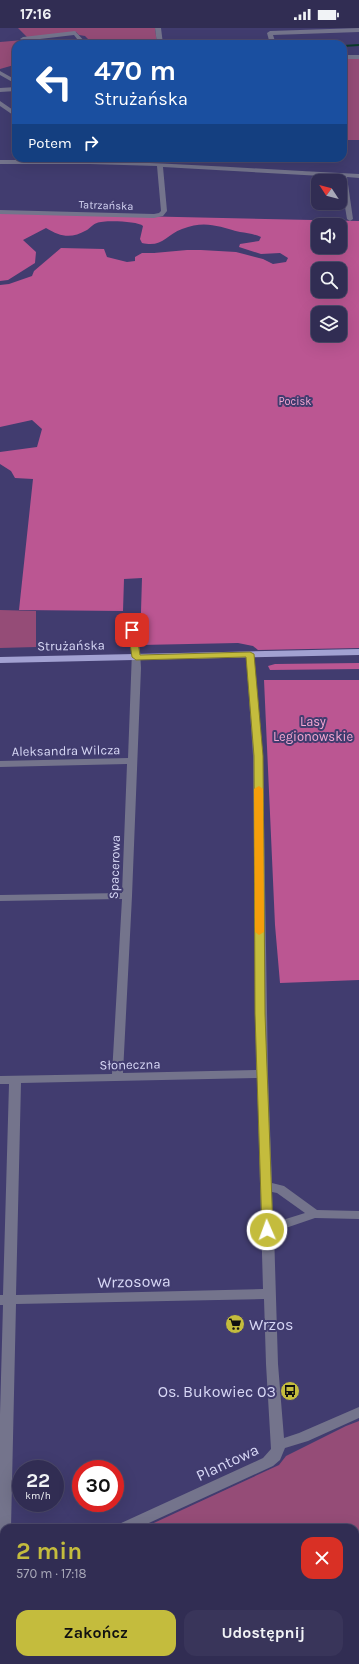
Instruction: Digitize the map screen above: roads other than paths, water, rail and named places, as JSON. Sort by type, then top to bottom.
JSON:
[{"type":"main road","name":"Strużańska","points":[[0,660],[359,652]]},
{"type":"street","points":[[158,28],[160,40]]},
{"type":"street","points":[[272,40],[270,33],[359,30]]},
{"type":"street","points":[[24,39],[75,33],[81,40]]},
{"type":"street","points":[[347,57],[359,57]]},
{"type":"street","points":[[0,73],[12,80]]},
{"type":"street","points":[[0,90],[12,89]]},
{"type":"street","points":[[0,103],[12,112]]},
{"type":"street","points":[[0,113],[12,114]]},
{"type":"street","points":[[0,162],[12,162]]},
{"type":"street","points":[[67,162],[325,174]]},
{"type":"street","points":[[176,162],[177,166]]},
{"type":"street","name":"Tatrzańska","points":[[0,212],[161,215],[164,211],[160,166]]},
{"type":"street","points":[[347,175],[359,176]]},
{"type":"street","points":[[347,200],[350,219]]},
{"type":"street","name":"Spacerowa","points":[[117,1078],[127,896],[136,657],[130,619]]},
{"type":"street","points":[[250,654],[258,756],[262,1074],[273,1389],[278,1446],[303,1437],[359,1412]]},
{"type":"street","name":"Aleksandra Wilcza","points":[[0,764],[132,761]]},
{"type":"street","points":[[0,898],[127,896]]},
{"type":"street","name":"Słoneczna","points":[[0,1080],[262,1074]]},
{"type":"street","points":[[2,1524],[5,1300],[15,1080]]},
{"type":"street","points":[[266,1186],[280,1189],[315,1214]]},
{"type":"street","points":[[267,1230],[315,1214],[359,1215]]},
{"type":"street","name":"Wrzosowa","points":[[5,1300],[269,1294]]},
{"type":"street","name":"Plantowa","points":[[133,1524],[268,1462],[275,1456],[278,1446]]},
{"type":"waterway","points":[[347,46],[359,45]]},
{"type":"place","name":"Wrzos","points":[[235,1324]]},
{"type":"place","name":"Os. Bukowiec 03","points":[[290,1391]]},
{"type":"park label","name":"Pocisk","points":[[295,401]]},
{"type":"park label","name":"Lasy Legionowskie","points":[[313,728]]}]
